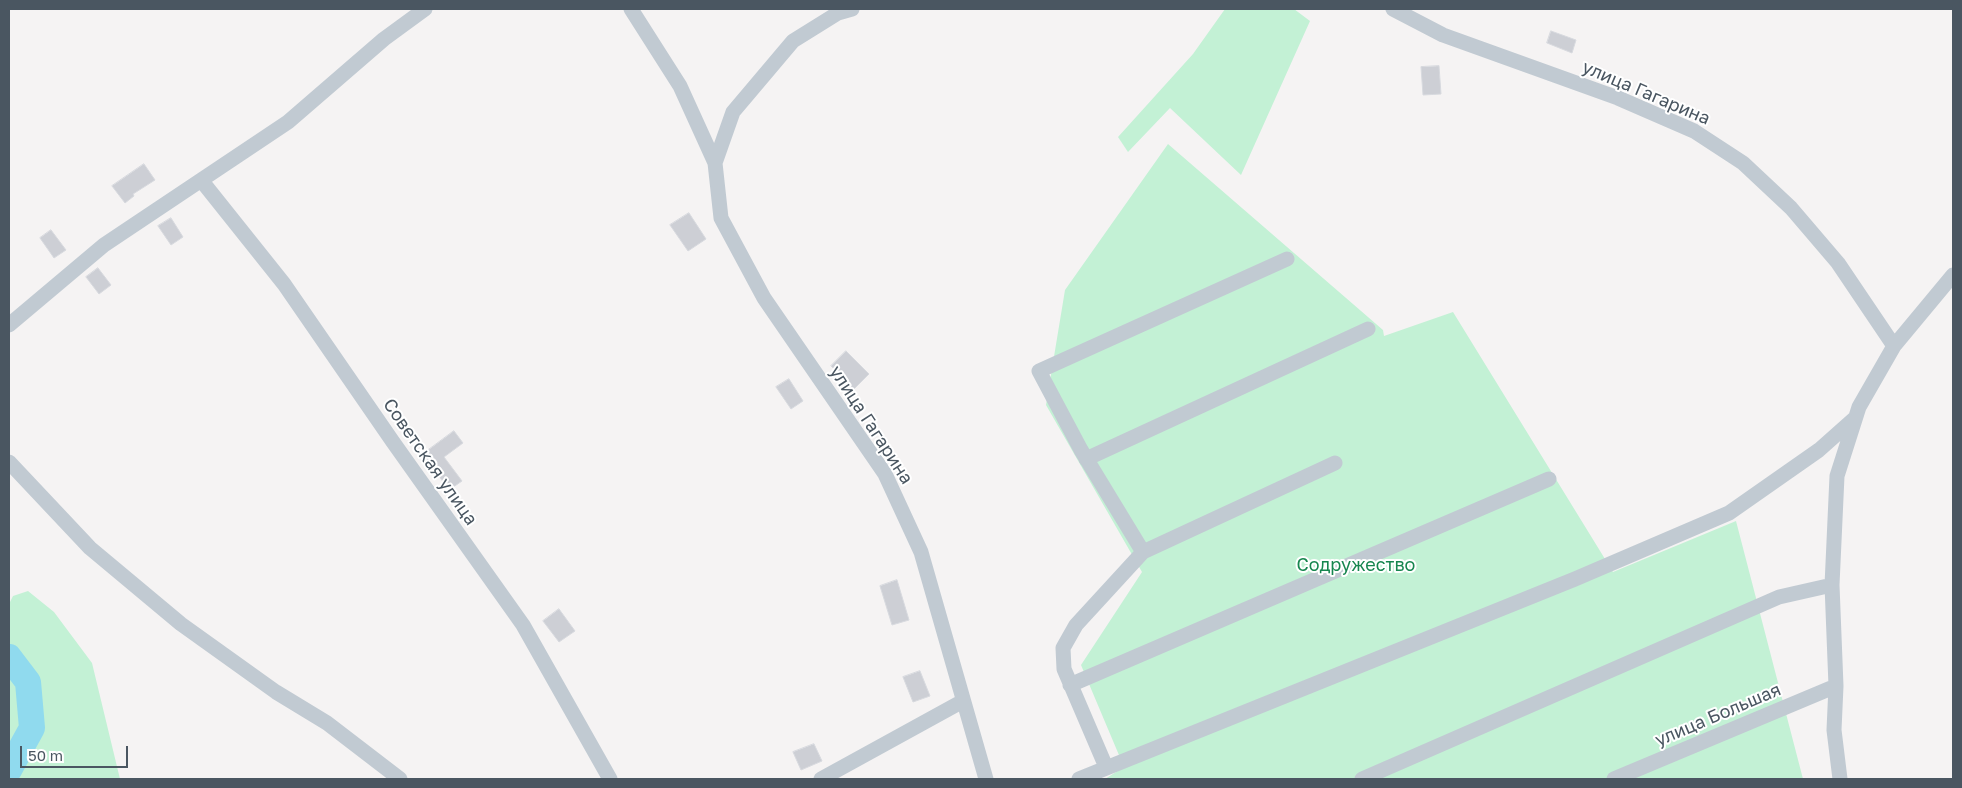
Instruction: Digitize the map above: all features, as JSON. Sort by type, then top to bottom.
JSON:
[{"type":"street","points":[[9,325],[104,245],[288,122],[384,39],[425,9]]},
{"type":"street","name":"улица Гагарина","points":[[631,9],[680,86],[715,163],[721,218],[764,298],[885,474],[921,552],[986,779]]},
{"type":"street","name":"улица Гагарина","points":[[821,9],[845,11]]},
{"type":"street","name":"улица Гагарина","points":[[1393,9],[1444,35],[1618,98],[1694,131],[1743,163],[1791,208],[1838,263],[1894,346]]},
{"type":"street","name":"улица Гагарина","points":[[715,163],[732,112],[793,40],[845,11]]},
{"type":"street","name":"Советская улица","points":[[201,180],[284,284],[523,625],[610,779]]},
{"type":"street","points":[[1143,552],[1086,458],[1039,371],[1287,259]]},
{"type":"street","points":[[1840,779],[1834,730],[1836,686],[1832,585],[1837,476],[1859,407],[1894,346],[1953,275]]},
{"type":"street","points":[[1086,458],[1368,329]]},
{"type":"street","points":[[1078,779],[1575,579],[1729,513],[1819,450],[1855,418]]},
{"type":"street","points":[[9,462],[90,548],[181,624],[276,692],[327,723],[400,779]]},
{"type":"street","points":[[1106,767],[1064,669],[1063,648],[1076,625],[1143,552],[1335,463]]},
{"type":"street","points":[[1070,685],[1549,479]]},
{"type":"street","points":[[1362,779],[1779,597],[1832,585]]},
{"type":"street","name":"улица Большая","points":[[1614,779],[1836,686]]},
{"type":"street","points":[[821,779],[964,701]]},
{"type":"green space","points":[[1225,9],[1294,9],[1310,21],[1241,175],[1170,108],[1128,152],[1118,137],[1193,54]]},
{"type":"green space","name":"Содружество","points":[[1168,144],[1383,330],[1384,336],[1453,312],[1613,572],[1736,521],[1803,779],[1105,779],[1124,767],[1081,665],[1142,572],[1046,405],[1065,290]]},
{"type":"green space","points":[[28,591],[54,612],[92,663],[120,779],[9,779],[9,604],[13,596]]},
{"type":"building","points":[[1551,31],[1576,40],[1572,53],[1547,43]]},
{"type":"building","points":[[1439,66],[1441,94],[1423,95],[1421,67]]},
{"type":"building","points":[[144,164],[155,180],[133,194],[134,196],[125,203],[112,186]]},
{"type":"building","points":[[689,213],[706,239],[688,251],[670,225]]},
{"type":"building","points":[[171,218],[183,237],[171,245],[158,226]]},
{"type":"building","points":[[51,230],[66,250],[54,258],[40,238]]},
{"type":"building","points":[[98,268],[111,285],[99,294],[86,277]]},
{"type":"building","points":[[846,351],[869,374],[854,389],[831,366]]},
{"type":"building","points":[[789,379],[803,401],[791,409],[776,387]]},
{"type":"building","points":[[454,431],[463,443],[444,457],[462,481],[449,490],[423,454]]},
{"type":"building","points":[[897,580],[909,620],[892,625],[880,586]]},
{"type":"building","points":[[559,609],[575,631],[559,642],[543,621]]},
{"type":"building","points":[[920,671],[930,696],[913,702],[903,677]]},
{"type":"building","points":[[814,744],[822,761],[801,770],[793,752]]},
{"type":"waterway","points":[[9,657],[28,682],[32,728],[9,770]]}]
